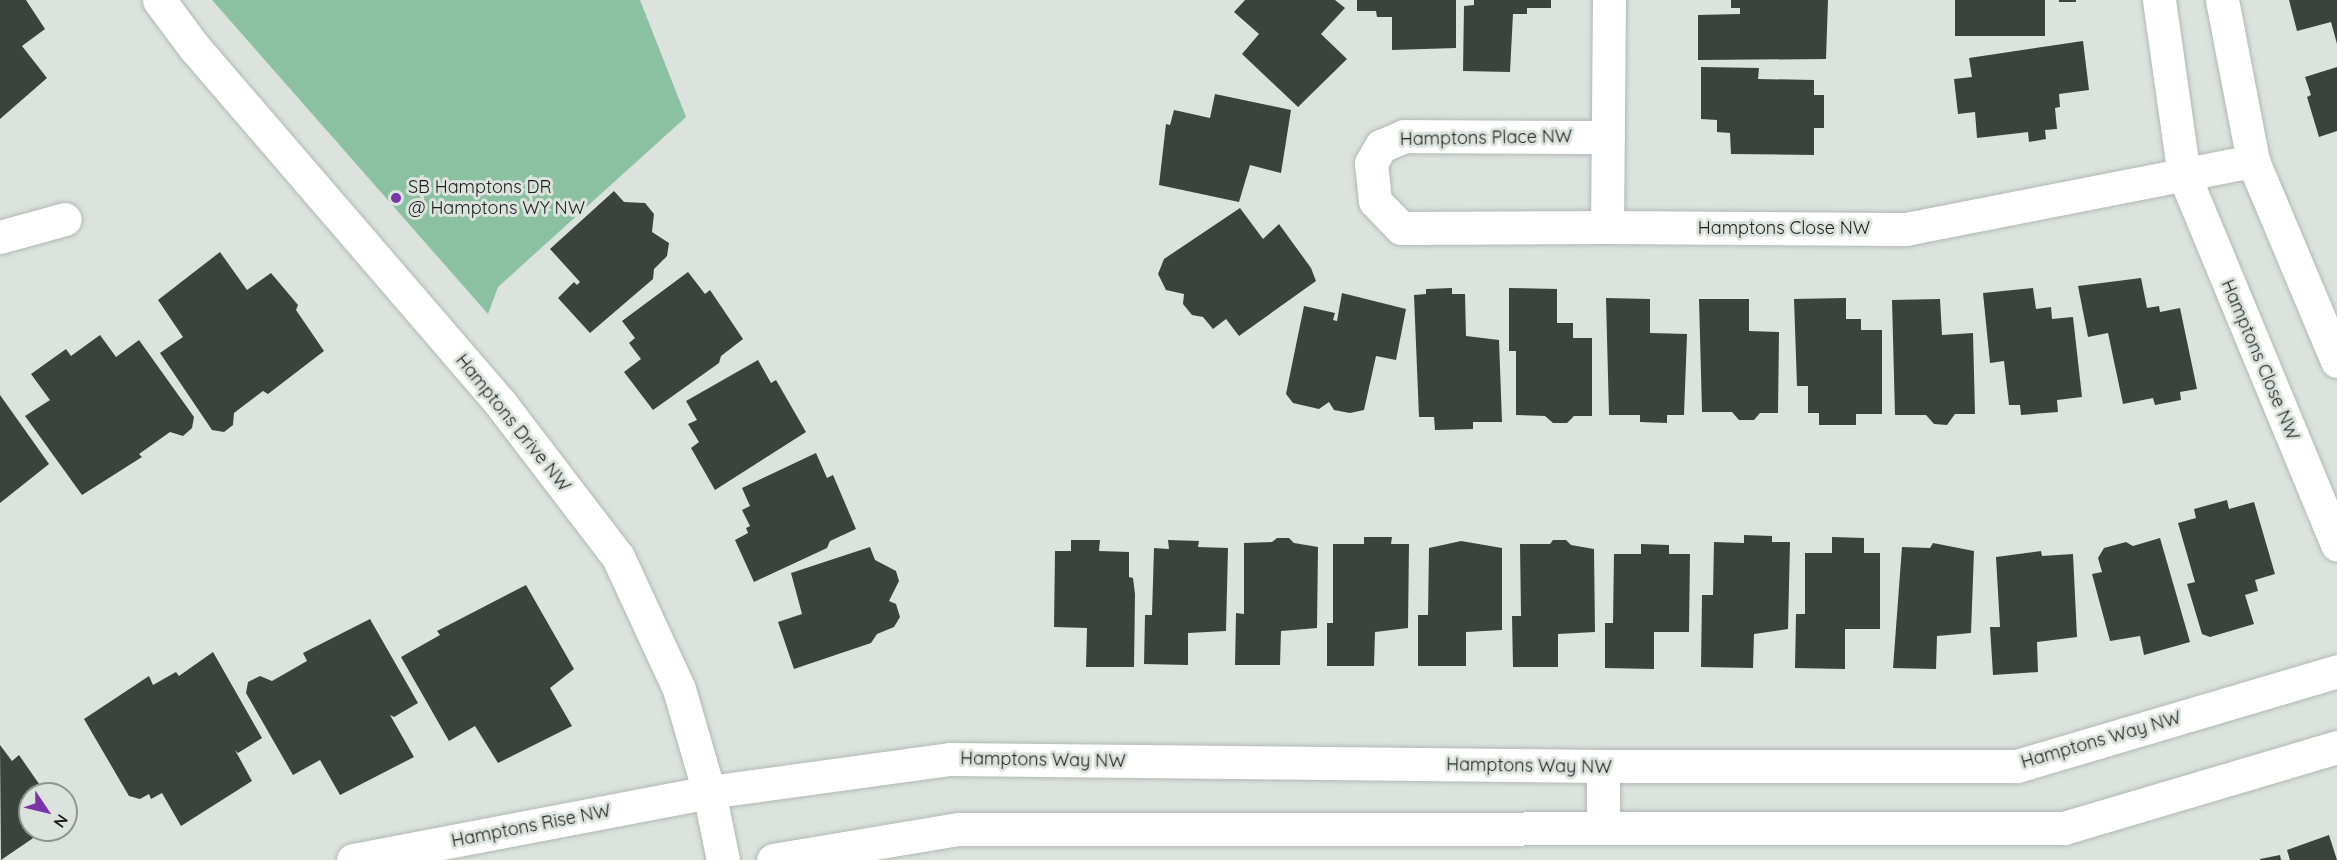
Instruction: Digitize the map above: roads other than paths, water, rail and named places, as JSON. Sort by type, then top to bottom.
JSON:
[{"type":"street","name":"Hamptons Drive NW","points":[[142,0],[194,47]]},
{"type":"street","name":"Hamptons Drive NW","points":[[159,0],[194,47],[501,404],[618,557],[679,689],[709,792],[723,860]]},
{"type":"street","points":[[1606,227],[1609,0]]},
{"type":"street","name":"Hamptons Close NW","points":[[2159,0],[2184,175],[2337,545]]},
{"type":"street","points":[[2222,0],[2253,161],[2337,361]]},
{"type":"street","name":"Hamptons Place NW","points":[[1606,227],[1401,228],[1375,201],[1371,163],[1381,146],[1404,136],[1608,137]]},
{"type":"street","name":"Hamptons Close NW","points":[[1606,227],[1906,229],[2253,161]]},
{"type":"street","points":[[0,237],[65,219]]},
{"type":"street","name":"Hamptons Way NW","points":[[709,792],[950,759],[1603,766],[2017,766],[2337,671]]},
{"type":"street","points":[[773,860],[959,829],[1603,826],[2064,828],[2337,747]]},
{"type":"street","points":[[1603,766],[1603,826]]},
{"type":"street","name":"Hamptons Rise NW","points":[[352,860],[709,792]]},
{"type":"place","name":"SB Hamptons DR @ Hamptons WY NW","points":[[396,198]]}]
